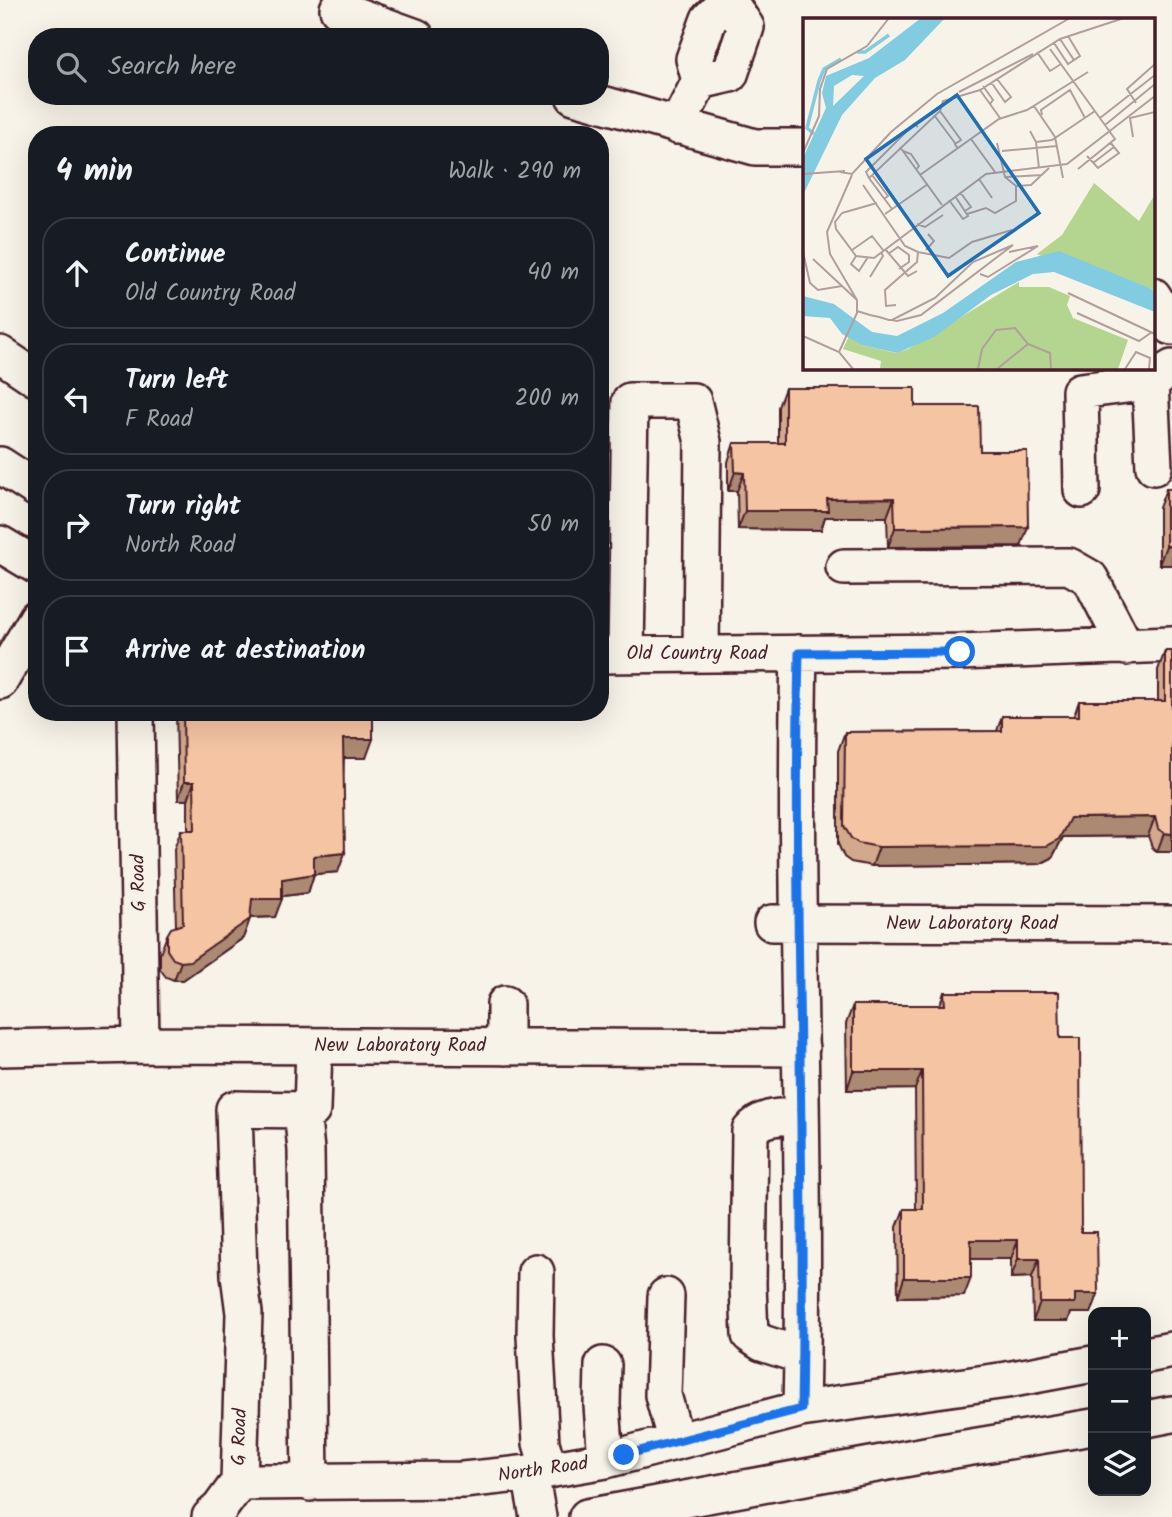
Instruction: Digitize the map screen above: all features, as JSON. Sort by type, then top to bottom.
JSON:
[{"type":"lane","points":[[338,9],[391,28]]},
{"type":"lane","points":[[677,126],[700,81]]},
{"type":"lane","points":[[605,105],[755,147],[803,147]]},
{"type":"lane","points":[[1154,298],[1172,327]]},
{"type":"lane","points":[[0,354],[28,371]]},
{"type":"lane","points":[[1082,489],[1080,391],[1161,375],[1154,467]]},
{"type":"lane","points":[[613,654],[615,425],[630,401],[693,401],[703,442],[701,654]]},
{"type":"lane","points":[[0,465],[28,483]]},
{"type":"lane","points":[[0,544],[28,561]]},
{"type":"lane","points":[[844,567],[1069,566],[1090,578],[1126,647]]},
{"type":"lane","points":[[0,681],[28,633]]},
{"type":"lane","name":"Old Country Road","points":[[613,654],[960,652],[1172,644]]},
{"type":"lane","points":[[799,653],[786,922],[801,1048],[801,1409]]},
{"type":"lane","name":"G Road","points":[[137,721],[141,1045]]},
{"type":"lane","name":"New Laboratory Road","points":[[786,922],[1172,924]]},
{"type":"lane","points":[[505,1004],[505,1046]]},
{"type":"lane","name":"New Laboratory Road","points":[[0,1048],[141,1045],[801,1048]]},
{"type":"lane","points":[[310,1483],[306,1150],[302,1110],[312,1110],[314,1046]]},
{"type":"lane","name":"G Road","points":[[239,1482],[244,1313],[234,1109],[302,1110]]},
{"type":"lane","points":[[801,1116],[771,1117],[756,1124],[750,1131],[748,1285],[750,1335],[762,1343],[802,1356]]},
{"type":"lane","points":[[536,1272],[535,1336],[541,1443],[538,1517]]},
{"type":"lane","points":[[666,1296],[663,1395],[676,1442]]},
{"type":"lane","points":[[1151,1354],[1172,1350]]},
{"type":"lane","points":[[603,1365],[602,1405],[606,1460]]},
{"type":"lane","name":"North Road","points":[[239,1482],[463,1480],[540,1471],[606,1460],[801,1409],[1007,1380],[1088,1365]]},
{"type":"lane","points":[[1151,1418],[1172,1414]]},
{"type":"lane","points":[[587,1517],[1088,1428]]},
{"type":"lane","points":[[210,1517],[239,1482]]},
{"type":"building","points":[[785,388],[915,388],[915,406],[979,406],[980,451],[1027,451],[1028,527],[895,528],[894,498],[827,499],[828,511],[745,511],[744,473],[735,472],[734,443],[785,443]]},
{"type":"building","points":[[1166,489],[1172,489],[1172,546],[1166,546]]},
{"type":"building","points":[[1165,651],[1172,651],[1172,834],[1158,829],[1155,817],[1070,818],[1059,839],[1047,846],[879,847],[858,843],[851,838],[844,826],[845,732],[1002,731],[1002,716],[1079,716],[1079,701],[1165,701]]},
{"type":"building","points":[[183,721],[373,721],[373,739],[343,739],[345,853],[314,856],[314,874],[282,879],[282,899],[252,899],[250,919],[190,961],[181,962],[173,959],[167,950],[167,935],[171,928],[183,924],[181,830],[195,830],[194,782],[184,782]]},
{"type":"building","points":[[944,992],[1059,992],[1060,1038],[1080,1038],[1081,1232],[1097,1232],[1098,1294],[1075,1294],[1075,1303],[1040,1303],[1039,1259],[1018,1259],[1018,1240],[971,1240],[971,1278],[904,1278],[904,1209],[923,1209],[922,1071],[853,1071],[853,1005],[945,1005]]},
{"type":"route","points":[[624,1455],[801,1409],[797,735],[799,653],[960,652]]}]
